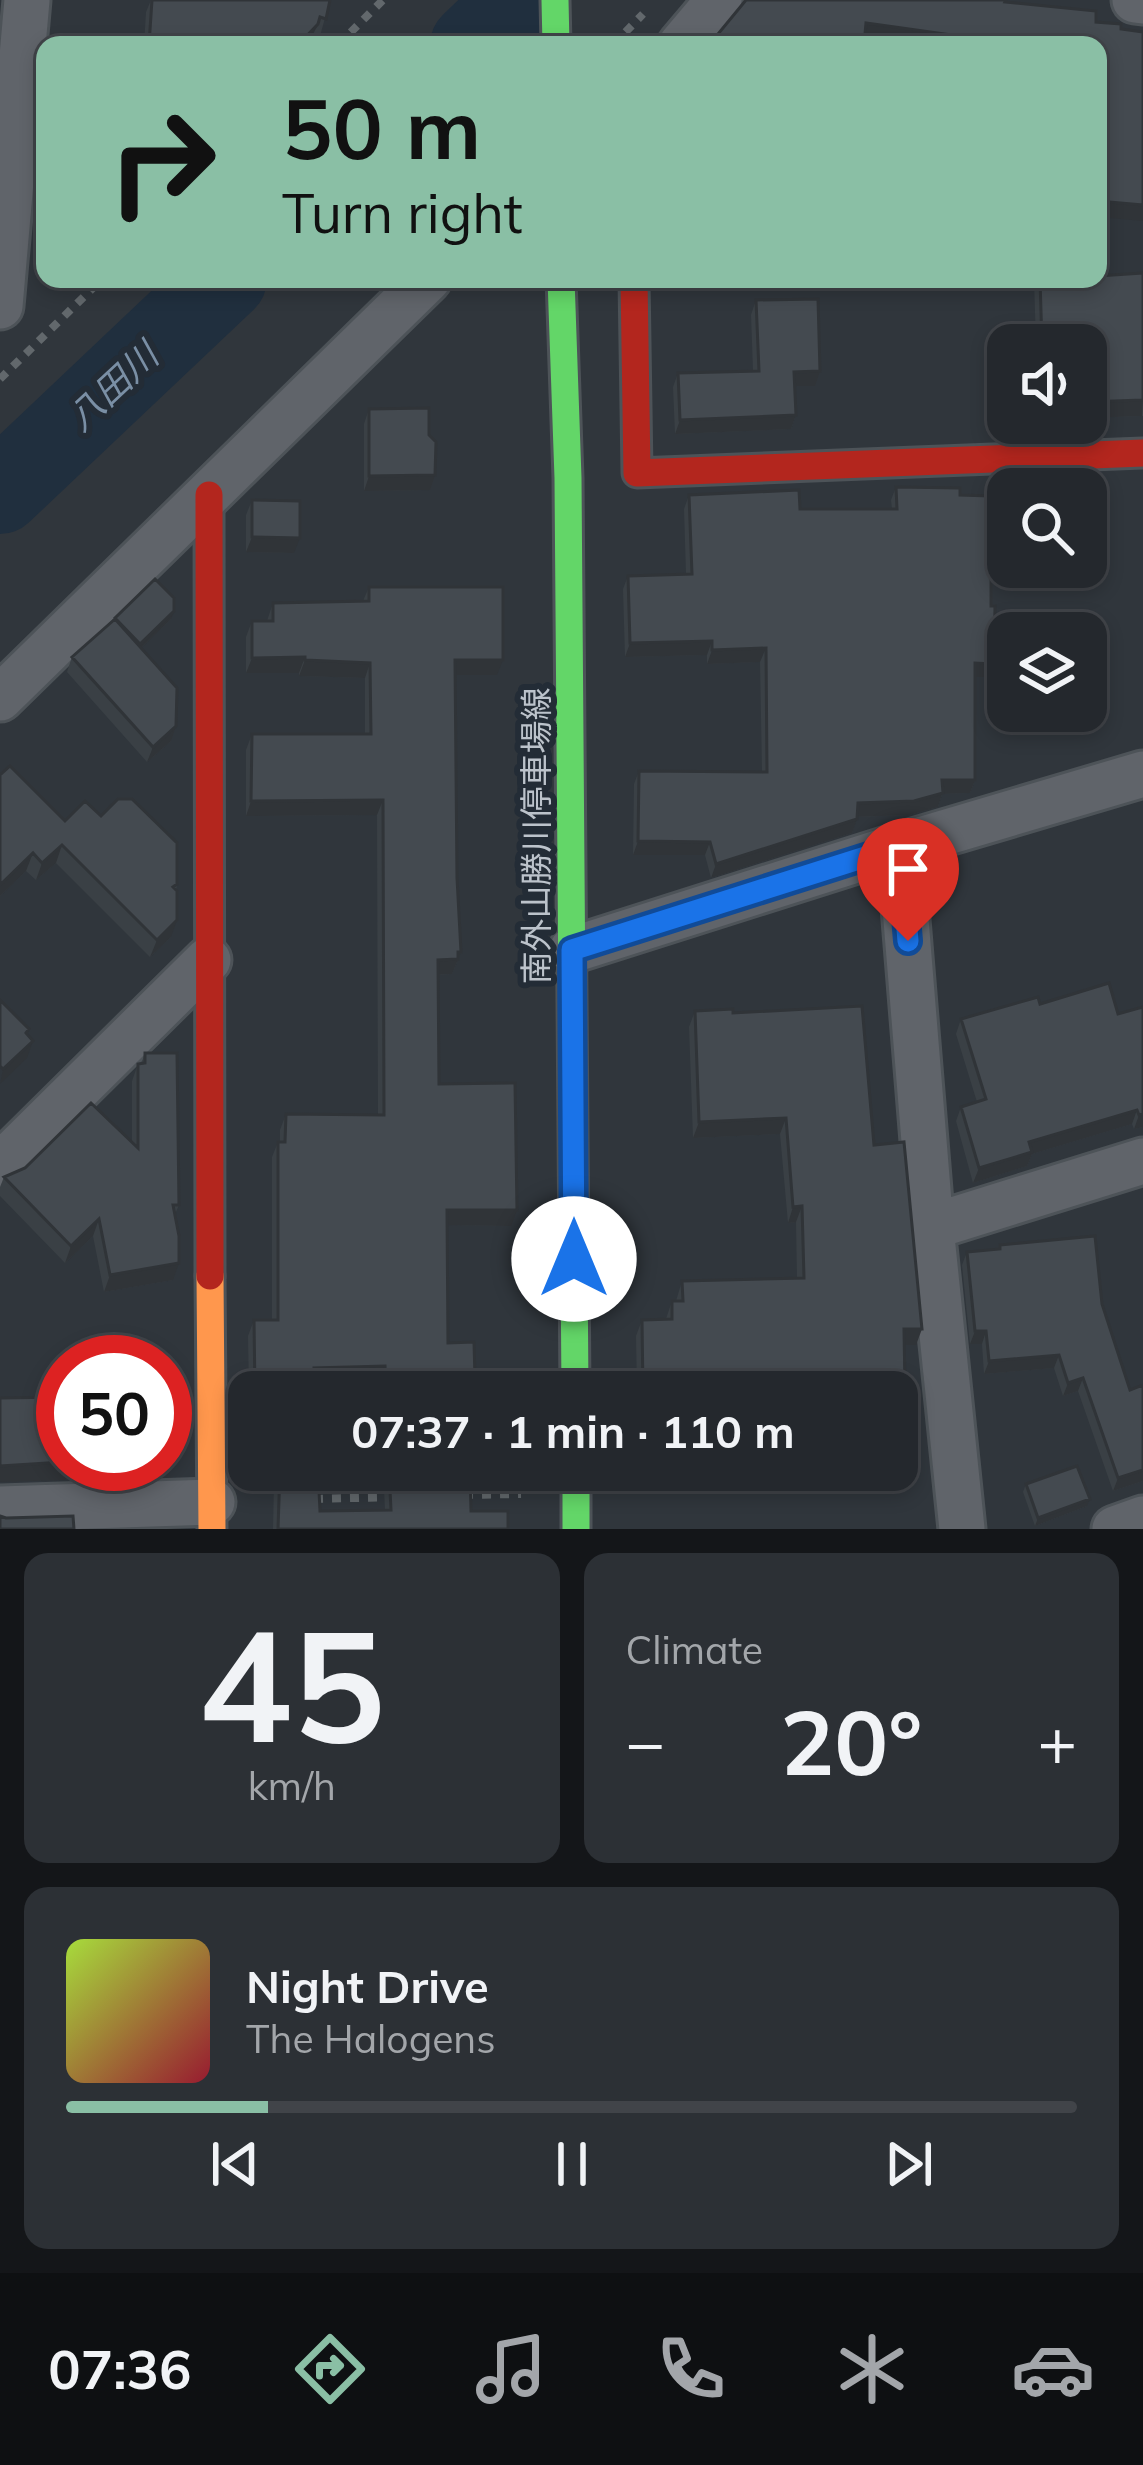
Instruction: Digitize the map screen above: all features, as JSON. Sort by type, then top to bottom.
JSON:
[{"type":"street","points":[[0,306],[28,0]]},
{"type":"street","points":[[555,0],[556,36]]},
{"type":"street","points":[[689,36],[719,0]]},
{"type":"street","points":[[0,698],[419,288]]},
{"type":"street","name":"南外山勝川停車場線","points":[[561,288],[568,478],[575,1371]]},
{"type":"street","points":[[634,288],[638,473],[1143,453]]},
{"type":"street","points":[[0,1509],[212,1516],[209,495]]},
{"type":"street","points":[[572,950],[1143,774]]},
{"type":"street","points":[[900,846],[962,1529]]},
{"type":"street","points":[[0,1166],[208,961]]},
{"type":"street","points":[[932,1227],[1143,1161]]},
{"type":"street","points":[[576,1491],[576,1529]]},
{"type":"street","points":[[1115,1529],[1143,1519]]},
{"type":"path","points":[[347,36],[383,0]]},
{"type":"path","points":[[623,36],[657,0]]},
{"type":"path","points":[[0,379],[93,288]]},
{"type":"path","points":[[462,1495],[495,1491]]},
{"type":"path","points":[[303,1500],[417,1496]]},
{"type":"building","points":[[152,0],[330,0],[326,19],[320,17],[307,36],[150,36]]},
{"type":"building","points":[[746,0],[1006,0],[1096,11],[1096,22],[1143,32],[1143,205],[1107,202],[1107,36],[959,36],[866,23],[865,36],[718,34]]},
{"type":"building","points":[[1143,273],[1143,400],[1107,401],[1107,324],[1041,324],[1040,288],[1107,288],[1107,275]]},
{"type":"building","points":[[818,299],[820,371],[794,372],[796,415],[680,420],[678,373],[759,371],[756,300]]},
{"type":"building","points":[[429,408],[429,435],[436,442],[435,475],[369,476],[369,409]]},
{"type":"building","points":[[896,487],[960,488],[960,495],[987,496],[987,588],[991,588],[995,612],[987,612],[987,664],[975,663],[975,780],[942,780],[943,793],[914,801],[858,803],[857,819],[716,864],[710,842],[638,841],[639,771],[767,772],[766,648],[712,650],[712,641],[630,643],[628,576],[692,574],[689,495],[799,490],[800,509],[897,509]]},
{"type":"building","points":[[252,500],[300,501],[300,538],[252,537]]},
{"type":"building","points":[[155,579],[174,598],[174,611],[140,644],[115,618]]},
{"type":"building","points":[[369,587],[503,587],[503,660],[455,660],[461,952],[458,959],[438,960],[439,1084],[515,1083],[517,1210],[447,1210],[448,1343],[474,1342],[475,1371],[385,1371],[385,1366],[255,1371],[254,1320],[278,1320],[278,1142],[285,1142],[286,1114],[384,1115],[383,800],[251,801],[252,734],[371,734],[370,663],[252,658],[252,621],[273,621],[273,603],[369,601]]},
{"type":"building","points":[[115,619],[177,688],[176,726],[153,747],[72,657]]},
{"type":"building","points":[[10,766],[65,821],[85,801],[101,816],[118,799],[132,799],[177,843],[177,884],[173,887],[177,920],[157,940],[62,845],[42,863],[33,853],[0,885],[0,775]]},
{"type":"building","points":[[1109,983],[1118,1014],[1143,1007],[1143,1114],[1137,1110],[1029,1142],[1032,1152],[979,1168],[961,1107],[986,1099],[961,1019],[1038,997],[1040,1004]]},
{"type":"building","points":[[0,1000],[29,1029],[26,1033],[33,1041],[3,1069],[0,1066]]},
{"type":"building","points":[[862,1006],[874,1145],[904,1142],[922,1329],[904,1329],[905,1371],[643,1371],[642,1320],[672,1319],[672,1301],[683,1301],[682,1281],[804,1278],[802,1206],[793,1207],[786,1118],[699,1122],[695,1011],[733,1009],[733,1013]]},
{"type":"building","points":[[145,1053],[177,1053],[179,1205],[173,1205],[179,1263],[110,1275],[99,1219],[71,1246],[4,1177],[25,1168],[91,1103],[138,1148],[138,1064],[145,1063]]},
{"type":"building","points":[[1095,1236],[1102,1304],[1130,1390],[1143,1385],[1143,1470],[1118,1478],[1083,1378],[1068,1383],[1059,1355],[989,1361],[986,1331],[975,1331],[967,1252]]},
{"type":"building","points":[[36,1397],[36,1464],[0,1466],[0,1398]]},
{"type":"building","points":[[1077,1466],[1090,1499],[1038,1518],[1026,1484]]},
{"type":"building","points":[[279,1491],[319,1491],[320,1511],[391,1510],[390,1491],[471,1491],[471,1511],[508,1511],[508,1529],[278,1529]]},
{"type":"building","points":[[0,1516],[73,1516],[74,1529],[0,1529]]},
{"type":"waterway","name":"八田川","points":[[481,36],[519,0]]},
{"type":"waterway","name":"八田川","points":[[0,492],[215,288]]},
{"type":"traffic: fast","points":[[555,0],[556,36]]},
{"type":"traffic: fast","points":[[561,288],[568,478],[575,1371]]},
{"type":"traffic: fast","points":[[576,1491],[576,1529]]},
{"type":"traffic: slow","points":[[210,1276],[212,1529]]},
{"type":"traffic: jam","points":[[634,288],[637,473],[1143,453]]},
{"type":"traffic: jam","points":[[209,495],[210,1276]]},
{"type":"route","points":[[574,1259],[572,950],[900,846],[908,941]]}]
